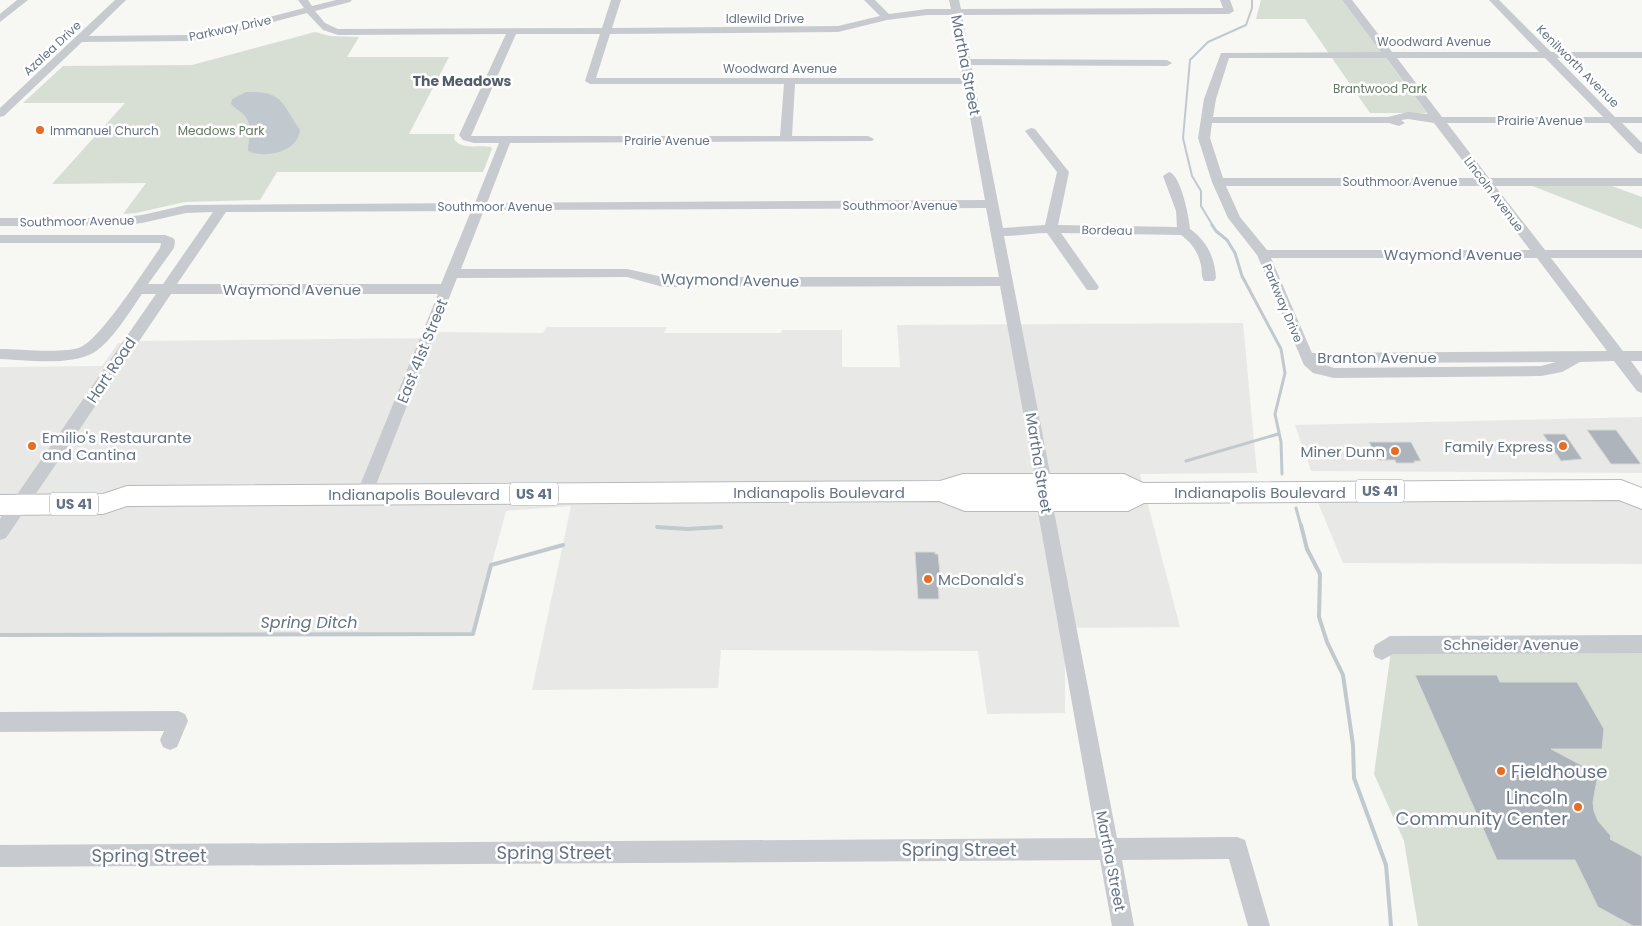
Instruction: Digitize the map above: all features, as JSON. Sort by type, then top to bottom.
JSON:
[{"type":"highway","name":"Indianapolis Boulevard","points":[[0,489],[17,499],[103,504],[127,496],[940,492],[965,501],[1044,492],[1128,501],[1140,493],[1635,491]]},
{"type":"street","points":[[0,19],[23,0]]},
{"type":"street","name":"Azalea Drive","points":[[0,114],[121,0]]},
{"type":"street","name":"Idlewild Drive","points":[[303,0],[323,28],[328,31],[338,32],[810,30],[854,26],[887,17],[955,6],[1050,12],[1229,11],[1225,0]]},
{"type":"street","name":"Parkway Drive","points":[[80,39],[192,38],[216,34],[347,0]]},
{"type":"street","points":[[590,82],[616,0]]},
{"type":"street","points":[[869,0],[887,17]]},
{"type":"street","points":[[1046,0],[1050,12]]},
{"type":"street","points":[[1138,0],[1143,12]]},
{"type":"street","name":"Lincoln Avenue","points":[[1347,0],[1642,387]]},
{"type":"street","name":"Kenilworth Avenue","points":[[1494,0],[1642,150]]},
{"type":"street","name":"Martha Street","points":[[955,6],[1007,281],[1123,926]]},
{"type":"street","name":"Prairie Avenue","points":[[512,32],[465,135],[467,138],[474,140],[868,139]]},
{"type":"street","name":"Parkway Drive","points":[[1225,55],[1206,119],[1204,138],[1218,182],[1234,218],[1263,254],[1307,358]]},
{"type":"street","name":"Woodward Avenue","points":[[1225,55],[1642,55]]},
{"type":"street","points":[[966,62],[1166,63]]},
{"type":"street","name":"Woodward Avenue","points":[[590,82],[969,81]]},
{"type":"street","points":[[786,139],[790,82]]},
{"type":"street","name":"Prairie Avenue","points":[[1206,119],[1218,121],[1390,120],[1406,125],[1426,125],[1438,120],[1642,120]]},
{"type":"street","points":[[1031,131],[1063,172],[1051,229],[1092,287]]},
{"type":"street","name":"East 41st Street","points":[[364,495],[506,140]]},
{"type":"street","points":[[1169,176],[1182,212],[1184,231],[1199,244],[1209,265],[1209,278]]},
{"type":"street","name":"Southmoor Avenue","points":[[1218,182],[1642,182]]},
{"type":"street","name":"Southmoor Avenue","points":[[0,222],[116,222],[142,219],[186,209],[222,208],[992,204]]},
{"type":"street","name":"Hart Road","points":[[0,533],[17,499],[222,208]]},
{"type":"street","name":"Bordeau","points":[[997,229],[1028,232],[1030,229],[1184,231]]},
{"type":"street","points":[[0,239],[160,238],[168,241],[167,248],[97,344],[87,350],[74,354],[0,354]]},
{"type":"street","name":"Waymond Avenue","points":[[1263,254],[1642,254]]},
{"type":"street","name":"Waymond Avenue","points":[[453,274],[626,273],[664,282],[1007,281]]},
{"type":"street","name":"Waymond Avenue","points":[[137,289],[447,289]]},
{"type":"street","name":"Branton Avenue","points":[[1307,358],[1311,364],[1320,370],[1334,373],[1541,371],[1557,368],[1578,356],[1642,356]]},
{"type":"street","name":"Schneider Avenue","points":[[1382,651],[1390,645],[1642,644]]},
{"type":"street","points":[[0,722],[178,722],[170,740]]},
{"type":"street","name":"Spring Street","points":[[0,856],[1237,848],[1259,926]]},
{"type":"shaded area","points":[[246,92],[267,94],[280,100],[300,130],[294,144],[272,154],[248,151],[249,123],[242,113],[231,104],[232,99]]},
{"type":"shaded area","points":[[1243,323],[1257,473],[1140,474],[1180,627],[1065,628],[1065,713],[987,714],[978,651],[721,650],[718,688],[532,690],[571,506],[506,511],[473,634],[0,635],[0,367],[102,366],[118,343],[140,341],[435,338],[439,332],[543,333],[547,327],[667,327],[664,333],[781,333],[782,330],[842,330],[842,367],[900,367],[897,325]]},
{"type":"shaded area","points":[[1642,417],[1642,473],[1311,471],[1295,425]]},
{"type":"shaded area","points":[[1621,491],[1642,501],[1642,564],[1343,563],[1314,493]]},
{"type":"green space","name":"Brantwood Park","points":[[1261,0],[1342,0],[1427,113],[1370,113],[1305,19],[1256,19]]},
{"type":"green space","name":"Meadows Park","points":[[315,32],[330,36],[359,37],[347,57],[449,57],[409,134],[455,134],[454,139],[461,145],[491,147],[492,149],[483,172],[277,172],[260,200],[185,202],[123,214],[146,183],[52,184],[125,103],[23,103],[63,66],[192,65]]},
{"type":"green space","points":[[1530,185],[1609,185],[1642,197],[1642,229]]},
{"type":"green space","points":[[1642,649],[1642,926],[1418,926],[1404,841],[1374,774],[1391,651]]},
{"type":"building","name":"Family Express","points":[[1587,430],[1616,430],[1641,464],[1611,464]]},
{"type":"building","name":"Family Express","points":[[1543,434],[1565,434],[1582,459],[1561,461]]},
{"type":"building","name":"Miner Dunn","points":[[1369,442],[1411,442],[1421,461],[1414,461],[1415,463],[1396,463],[1395,460],[1378,460]]},
{"type":"building","name":"McDonald's","points":[[915,552],[935,552],[935,554],[938,554],[941,584],[938,584],[939,599],[918,599]]},
{"type":"building","points":[[1415,675],[1497,675],[1500,682],[1577,682],[1604,729],[1602,749],[1551,749],[1598,774],[1593,802],[1598,821],[1611,836],[1610,839],[1642,856],[1642,926],[1633,926],[1598,907],[1575,860],[1497,860]]},
{"type":"waterway","points":[[1213,226],[1201,206],[1201,191],[1192,176],[1183,138],[1190,60],[1208,42],[1246,25],[1252,8],[1252,0]]},
{"type":"waterway","points":[[1212,225],[1227,240],[1235,253],[1242,276],[1281,349],[1285,373],[1275,414],[1281,442],[1282,474]]},
{"type":"waterway","name":"Spring Ditch","points":[[1186,461],[1278,434]]},
{"type":"waterway","points":[[1296,508],[1301,526]]},
{"type":"waterway","points":[[1301,525],[1307,549],[1320,574],[1319,617],[1327,642],[1343,675],[1353,745],[1354,778],[1386,865],[1391,926]]},
{"type":"waterway","name":"Spring Ditch","points":[[657,527],[687,529],[721,527]]},
{"type":"waterway","name":"Spring Ditch","points":[[0,635],[473,634],[491,565],[563,545]]},
{"type":"place","name":"Immanuel Church","points":[[40,130]]},
{"type":"place","name":"Emilio's Restaurante and Cantina","points":[[32,446]]},
{"type":"place","name":"Family Express","points":[[1563,446]]},
{"type":"place","name":"Miner Dunn","points":[[1395,451]]},
{"type":"place","name":"McDonald's","points":[[928,579]]},
{"type":"place","name":"Fieldhouse","points":[[1501,771]]},
{"type":"place","name":"Lincoln Community Center","points":[[1578,807]]},
{"type":"district","name":"The Meadows","points":[[462,81]]}]
